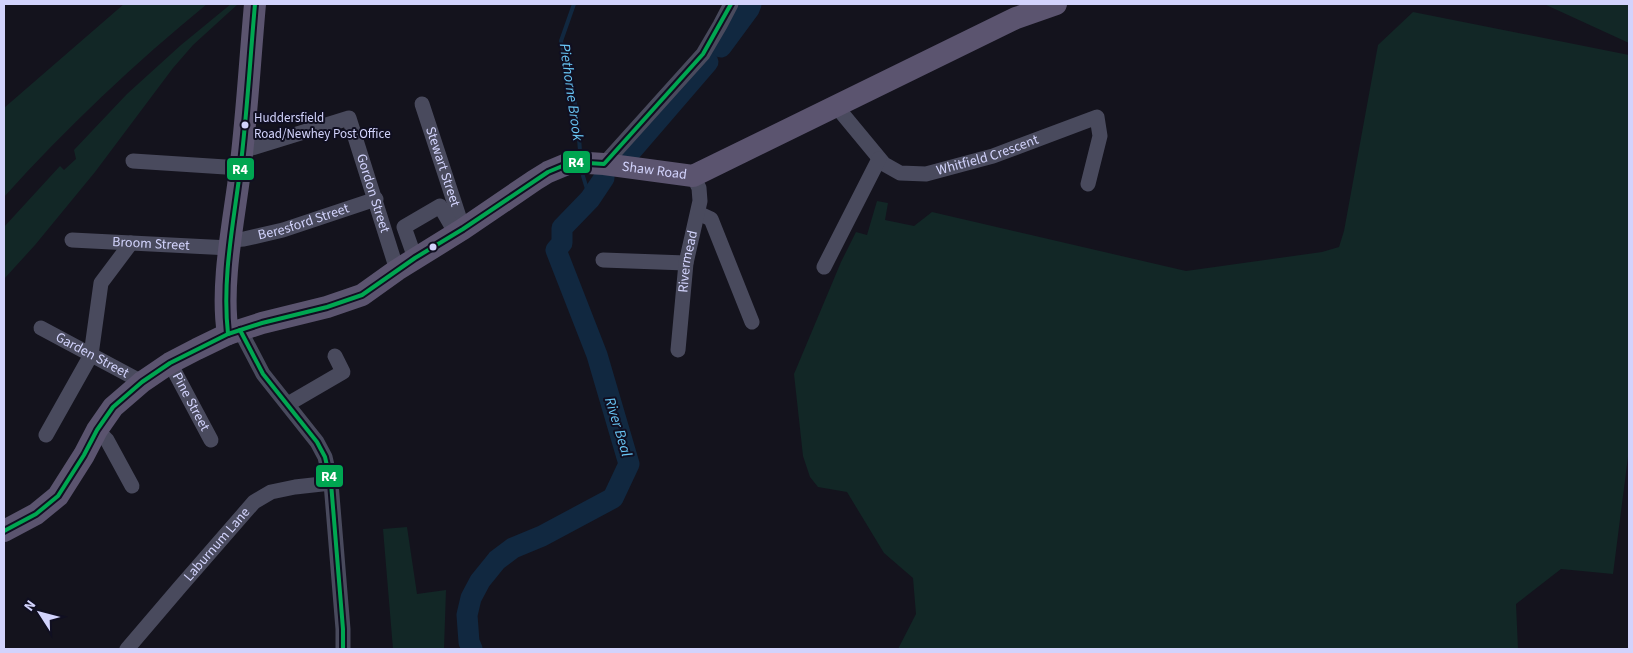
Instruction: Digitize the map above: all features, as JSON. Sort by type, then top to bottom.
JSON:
[{"type":"main road","points":[[234,332],[226,318],[226,303],[255,4]]},
{"type":"main road","name":"Shaw Road","points":[[4,531],[36,514],[58,496],[84,455],[97,430],[113,407],[142,382],[170,363],[234,332],[327,307],[362,295],[406,264],[548,172],[572,162],[604,164],[693,176],[1016,18],[1056,4]]},
{"type":"street","points":[[604,164],[703,54],[731,4]]},
{"type":"street","name":"Stewart Street","points":[[422,104],[458,232]]},
{"type":"street","name":"Whitfield Crescent","points":[[836,106],[879,159],[900,173],[926,174],[993,156],[1097,117],[1100,136],[1088,184]]},
{"type":"street","name":"Gordon Street","points":[[241,160],[349,118],[376,198],[406,264]]},
{"type":"street","points":[[824,267],[879,159]]},
{"type":"street","points":[[133,161],[241,160]]},
{"type":"street","name":"Rivermead","points":[[678,350],[686,263],[700,201],[699,188],[693,176]]},
{"type":"street","name":"Beresford Street","points":[[231,244],[283,230],[376,198]]},
{"type":"street","points":[[406,264],[404,227],[440,206],[451,225],[458,232]]},
{"type":"street","points":[[698,213],[711,219],[752,322]]},
{"type":"street","name":"Broom Street","points":[[72,240],[131,243],[231,244]]},
{"type":"street","points":[[46,435],[92,355],[101,283],[131,243]]},
{"type":"street","points":[[603,260],[686,263]]},
{"type":"street","name":"Garden Street","points":[[41,328],[142,382]]},
{"type":"street","points":[[234,332],[325,457],[331,483],[343,649]]},
{"type":"street","points":[[288,404],[344,372],[335,356]]},
{"type":"street","name":"Pine Street","points":[[170,363],[212,440]]},
{"type":"street","points":[[97,430],[107,440],[132,486]]},
{"type":"street","name":"Laburnum Lane","points":[[127,649],[254,502],[271,492],[331,483]]},
{"type":"green space","points":[[124,4],[207,4],[102,97],[4,197],[4,108]]},
{"type":"green space","points":[[231,4],[238,4],[193,45],[173,68],[95,172],[35,245],[4,279],[4,227],[60,166],[64,170],[76,159],[74,150],[127,94],[181,45]]},
{"type":"green space","points":[[1544,4],[1629,4],[1629,43]]},
{"type":"green space","points":[[1413,12],[1629,55],[1629,449],[1613,574],[1561,569],[1516,604],[1518,649],[898,649],[916,614],[913,578],[884,553],[847,492],[818,487],[810,477],[803,456],[794,374],[841,262],[856,232],[867,235],[877,201],[888,203],[885,220],[914,226],[932,212],[1186,271],[1322,252],[1339,247],[1344,231],[1378,45]]},
{"type":"green space","points":[[407,527],[417,594],[446,590],[444,649],[393,649],[383,529]]},
{"type":"waterway","name":"Piethorne Brook","points":[[574,4],[561,41],[577,113],[580,151]]},
{"type":"waterway","name":"River Beal","points":[[721,47],[751,4]]},
{"type":"waterway","name":"River Beal","points":[[627,156],[708,62]]},
{"type":"waterway","name":"Piethorne Brook","points":[[583,176],[590,199]]},
{"type":"waterway","name":"River Beal","points":[[472,649],[469,642],[467,615],[471,598],[480,581],[497,560],[513,548],[542,536],[613,498],[629,464],[597,355],[556,250],[562,243],[562,228],[590,199],[604,178]]},
{"type":"transit line","name":"R4","points":[[228,334],[227,273],[245,130],[255,4]]},
{"type":"transit line","name":"R4","points":[[4,531],[36,514],[58,496],[84,455],[97,430],[113,407],[142,382],[170,363],[228,334],[262,323],[327,307],[362,295],[415,258],[463,229],[548,172],[572,162],[604,164],[703,54],[731,4]]},
{"type":"transit line","name":"R4","points":[[240,330],[263,374],[317,442],[325,457],[331,483],[343,649]]},
{"type":"place","name":"Huddersfield Road/Newhey Post Office","points":[[245,125]]}]
